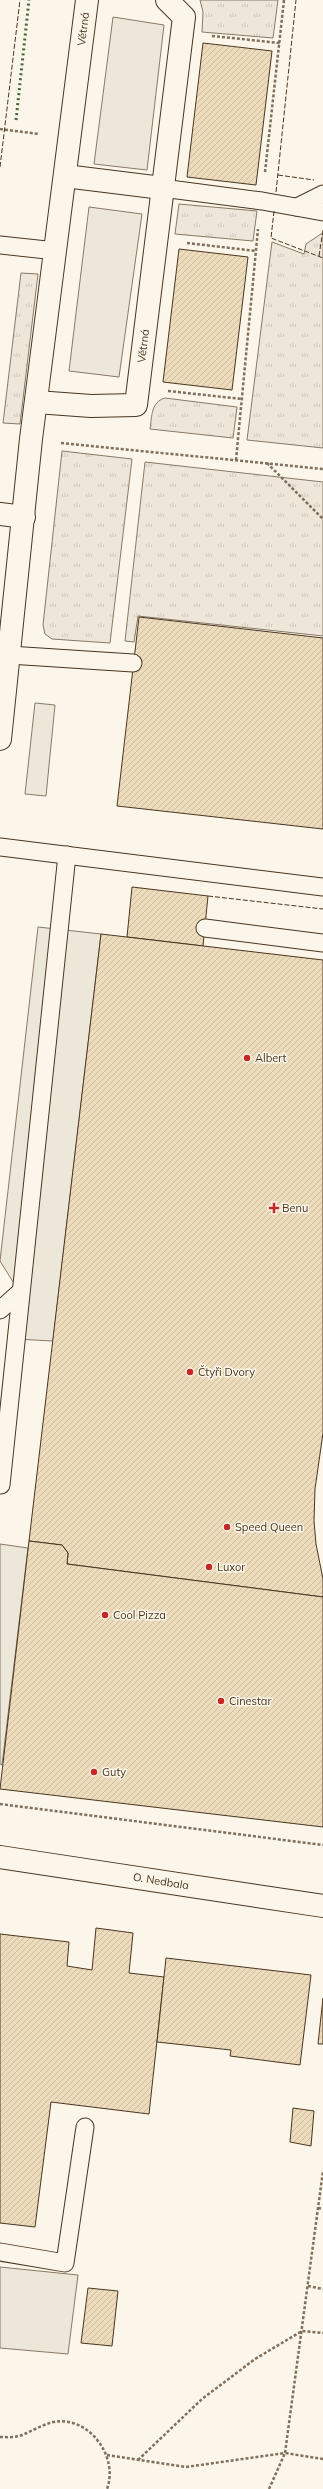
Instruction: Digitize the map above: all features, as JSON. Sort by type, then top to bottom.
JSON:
[{"type":"street","name":"Větrná","points":[[0,739],[36,402],[87,0]]},
{"type":"street","name":"Větrná","points":[[36,402],[91,406],[136,405],[184,17],[167,0]]},
{"type":"street","points":[[65,176],[162,188]]},
{"type":"street","points":[[0,514],[24,517]]},
{"type":"street","name":"O. Nedbala","points":[[0,1857],[323,1906]]},
{"type":"lane","points":[[162,188],[323,212]]},
{"type":"lane","points":[[297,207],[323,194]]},
{"type":"lane","points":[[0,245],[56,251]]},
{"type":"lane","points":[[9,655],[133,663]]},
{"type":"lane","points":[[0,847],[323,887]]},
{"type":"lane","points":[[1,1485],[20,1292],[67,855]]},
{"type":"lane","points":[[205,928],[323,943]]},
{"type":"lane","points":[[0,1310],[20,1292]]},
{"type":"lane","points":[[0,2252],[65,2263],[85,2127]]},
{"type":"path","points":[[182,33],[280,43]]},
{"type":"path","points":[[0,129],[5,130]]},
{"type":"path","points":[[156,240],[256,251]]},
{"type":"path","points":[[138,388],[242,399]]},
{"type":"path","points":[[54,442],[323,469]]},
{"type":"path","points":[[267,463],[323,519]]},
{"type":"path","points":[[0,1804],[323,1845]]},
{"type":"path","points":[[269,2489],[285,2453],[323,2171]]},
{"type":"path","points":[[318,2208],[323,2209]]},
{"type":"path","points":[[308,2286],[323,2289]]},
{"type":"path","points":[[138,2460],[202,2399],[255,2359],[302,2331],[323,2333]]},
{"type":"path","points":[[0,2437],[20,2436],[54,2422],[77,2424],[94,2436],[107,2455],[110,2465],[107,2489]]},
{"type":"path","points":[[107,2455],[186,2467],[285,2453],[323,2458]]},
{"type":"green space","points":[[200,0],[278,0],[273,38],[202,32],[203,12]]},
{"type":"green space","points":[[179,204],[257,211],[253,241],[175,234]]},
{"type":"green space","points":[[323,234],[323,448],[247,440],[272,242],[304,254],[306,244]]},
{"type":"green space","points":[[21,273],[38,274],[20,424],[3,423]]},
{"type":"green space","points":[[165,398],[237,407],[233,438],[150,429],[153,410],[160,400]]},
{"type":"green space","points":[[62,451],[132,459],[110,643],[52,639],[45,634],[43,625]]},
{"type":"green space","points":[[145,462],[323,482],[323,636],[138,616],[134,642],[125,641]]},
{"type":"shaded area","points":[[113,17],[164,25],[147,170],[94,164]]},
{"type":"shaded area","points":[[89,207],[142,214],[119,377],[69,371]]},
{"type":"shaded area","points":[[35,703],[55,705],[46,796],[25,794]]},
{"type":"shaded area","points":[[38,927],[101,934],[53,1341],[15,1339],[20,1293],[0,1261]]},
{"type":"shaded area","points":[[0,1544],[28,1548],[2,1765],[0,1764]]},
{"type":"shaded area","points":[[0,2267],[78,2275],[68,2354],[0,2348]]},
{"type":"building","points":[[203,43],[272,51],[256,185],[187,177]]},
{"type":"building","points":[[179,249],[248,257],[232,390],[163,382]]},
{"type":"building","points":[[139,617],[323,638],[323,829],[117,806]]},
{"type":"building","points":[[132,887],[208,896],[203,946],[127,937]]},
{"type":"building","points":[[101,934],[323,960],[323,1433],[315,1489],[314,1521],[316,1544],[323,1579],[323,1597],[67,1564],[68,1553],[62,1545],[29,1541]]},
{"type":"building","points":[[29,1541],[62,1545],[68,1553],[67,1564],[323,1597],[323,1827],[0,1789]]},
{"type":"building","points":[[96,1928],[133,1933],[129,1973],[164,1977],[149,2114],[51,2102],[35,2227],[0,2223],[0,1934],[69,1942],[67,1966],[92,1970]]},
{"type":"building","points":[[166,1958],[311,1975],[300,2065],[230,2056],[231,2050],[157,2042]]},
{"type":"building","points":[[323,1998],[323,2044],[318,2044]]},
{"type":"building","points":[[293,2108],[314,2111],[311,2146],[290,2142]]},
{"type":"building","points":[[88,2288],[118,2291],[112,2346],[81,2343]]},
{"type":"hedge","points":[[16,120],[29,0]]},
{"type":"fence","points":[[0,167],[20,0]]},
{"type":"fence","points":[[276,192],[296,0]]},
{"type":"fence","points":[[278,175],[314,180]]},
{"type":"fence","points":[[274,211],[271,238],[323,258]]},
{"type":"fence","points":[[319,256],[323,230]]},
{"type":"fence","points":[[208,896],[323,909]]},
{"type":"place","name":"Albert","points":[[247,1058]]},
{"type":"place","name":"Benu","points":[[274,1208]]},
{"type":"place","name":"Čtyři Dvory","points":[[190,1372]]},
{"type":"place","name":"Speed Queen","points":[[227,1527]]},
{"type":"place","name":"Luxor","points":[[209,1567]]},
{"type":"place","name":"Cool Pizza","points":[[105,1615]]},
{"type":"place","name":"Cinestar","points":[[221,1701]]},
{"type":"place","name":"Guty","points":[[94,1772]]}]
